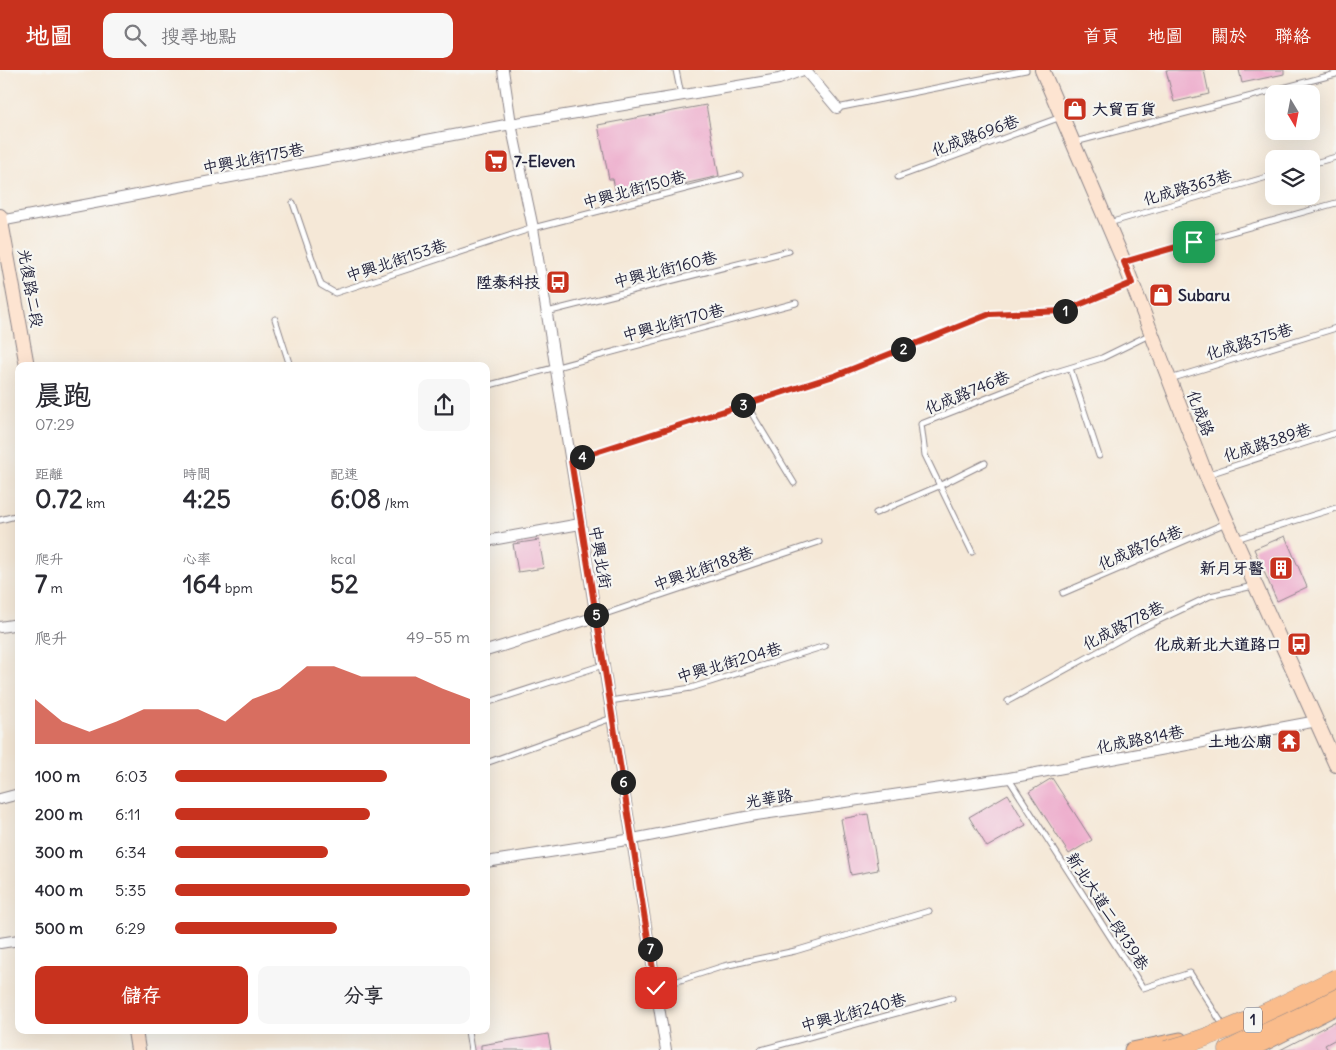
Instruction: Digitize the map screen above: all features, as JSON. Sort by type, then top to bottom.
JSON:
[{"type":"highway","name":"1","points":[[1166,1050],[1250,1022],[1336,978]]},
{"type":"highway","points":[[1196,1050],[1223,1040],[1260,1022],[1304,988]]},
{"type":"highway","name":"1","points":[[1228,1050],[1336,995]]},
{"type":"main road","name":"1","points":[[1132,1050],[1179,1040],[1223,1025],[1304,988],[1336,971]]},
{"type":"main road","name":"1","points":[[1250,1050],[1336,1007]]},
{"type":"street","name":"中興北街","points":[[503,70],[511,124],[533,228],[556,366],[666,1050]]},
{"type":"street","name":"中興北街175巷","points":[[0,219],[511,124],[779,79],[804,70]]},
{"type":"street","points":[[804,70],[837,108]]},
{"type":"street","name":"化成路","points":[[1042,70],[1124,262],[1226,523],[1334,756]]},
{"type":"street","name":"光復路二段","points":[[0,219],[26,362]]},
{"type":"street","points":[[490,539],[580,524]]},
{"type":"street","points":[[490,650],[596,617]]},
{"type":"street","points":[[0,627],[15,625]]},
{"type":"street","name":"化成路814巷","points":[[1058,770],[1317,721]]},
{"type":"street","name":"光華路","points":[[490,861],[632,839],[756,815],[1058,770]]},
{"type":"street","points":[[0,799],[15,795]]},
{"type":"street","points":[[0,943],[15,941]]},
{"type":"street","points":[[135,1034],[138,1050]]},
{"type":"lane","points":[[676,70],[681,95]]},
{"type":"lane","points":[[837,108],[1026,70]]},
{"type":"lane","points":[[1072,143],[1336,74]]},
{"type":"lane","name":"化成路696巷","points":[[898,177],[1061,117]]},
{"type":"lane","points":[[1320,161],[1336,157]]},
{"type":"lane","name":"中興北街150巷","points":[[533,228],[740,175]]},
{"type":"lane","name":"化成路363巷","points":[[1107,224],[1265,178]]},
{"type":"lane","name":"中興北街153巷","points":[[293,203],[321,285],[335,293],[533,228]]},
{"type":"lane","points":[[1124,262],[1336,203]]},
{"type":"lane","name":"中興北街160巷","points":[[547,312],[789,251]]},
{"type":"lane","points":[[571,460],[837,375],[990,314],[1064,311],[1132,283]]},
{"type":"lane","name":"中興北街170巷","points":[[490,385],[796,303]]},
{"type":"lane","points":[[274,319],[289,362]]},
{"type":"lane","name":"化成路375巷","points":[[1170,378],[1336,328]]},
{"type":"lane","name":"化成路746巷","points":[[972,552],[925,455],[921,424],[1046,374],[1102,358],[1152,334]]},
{"type":"lane","points":[[1070,368],[1099,456]]},
{"type":"lane","points":[[746,404],[794,483]]},
{"type":"lane","name":"化成路389巷","points":[[1206,475],[1336,433]]},
{"type":"lane","points":[[876,513],[939,486],[985,463]]},
{"type":"lane","points":[[1234,540],[1336,508]]},
{"type":"lane","points":[[0,520],[15,516]]},
{"type":"lane","name":"化成路764巷","points":[[1063,593],[1226,523]]},
{"type":"lane","name":"中興北街188巷","points":[[596,617],[819,542]]},
{"type":"lane","name":"化成路778巷","points":[[1008,701],[1136,631],[1210,596],[1254,586]]},
{"type":"lane","name":"中興北街204巷","points":[[610,701],[691,688],[825,646]]},
{"type":"lane","points":[[490,702],[604,665]]},
{"type":"lane","points":[[490,762],[612,718]]},
{"type":"lane","name":"新北大道二段139巷","points":[[1009,778],[1143,988],[1190,973],[1223,1025]]},
{"type":"lane","points":[[656,988],[724,966],[795,951],[929,911]]},
{"type":"lane","name":"中興北街240巷","points":[[761,1050],[952,998]]},
{"type":"lane","points":[[468,1034],[471,1050]]},
{"type":"building","points":[[1166,70],[1204,70],[1209,94],[1174,102]]},
{"type":"building","points":[[1239,70],[1284,70],[1284,74],[1242,83]]},
{"type":"building","points":[[706,105],[719,176],[617,199],[613,179],[609,179],[598,125]]},
{"type":"building","name":"新月牙醫","points":[[1285,536],[1307,587],[1277,601],[1254,549]]},
{"type":"building","points":[[539,540],[544,568],[518,572],[513,544]]},
{"type":"building","points":[[1052,778],[1092,840],[1069,854],[1029,792]]},
{"type":"building","points":[[1008,794],[1026,825],[987,847],[969,817]]},
{"type":"building","points":[[868,814],[878,870],[851,875],[841,819]]},
{"type":"building","points":[[1336,1021],[1336,1039],[1325,1045],[1328,1050],[1280,1050]]},
{"type":"building","points":[[548,1034],[551,1050],[481,1050],[481,1045]]},
{"type":"place","name":"大貿百貨","points":[[1075,109]]},
{"type":"place","name":"7-Eleven","points":[[496,161]]},
{"type":"place","name":"陞泰科技","points":[[558,282]]},
{"type":"place","name":"Subaru","points":[[1161,295]]},
{"type":"place","name":"新月牙醫","points":[[1281,568]]},
{"type":"place","name":"化成新北大道路口","points":[[1299,644]]},
{"type":"place","name":"土地公廟","points":[[1289,741]]},
{"type":"route","points":[[656,988],[571,460],[837,375],[990,314],[1064,311],[1132,283],[1124,262],[1194,242]]}]
